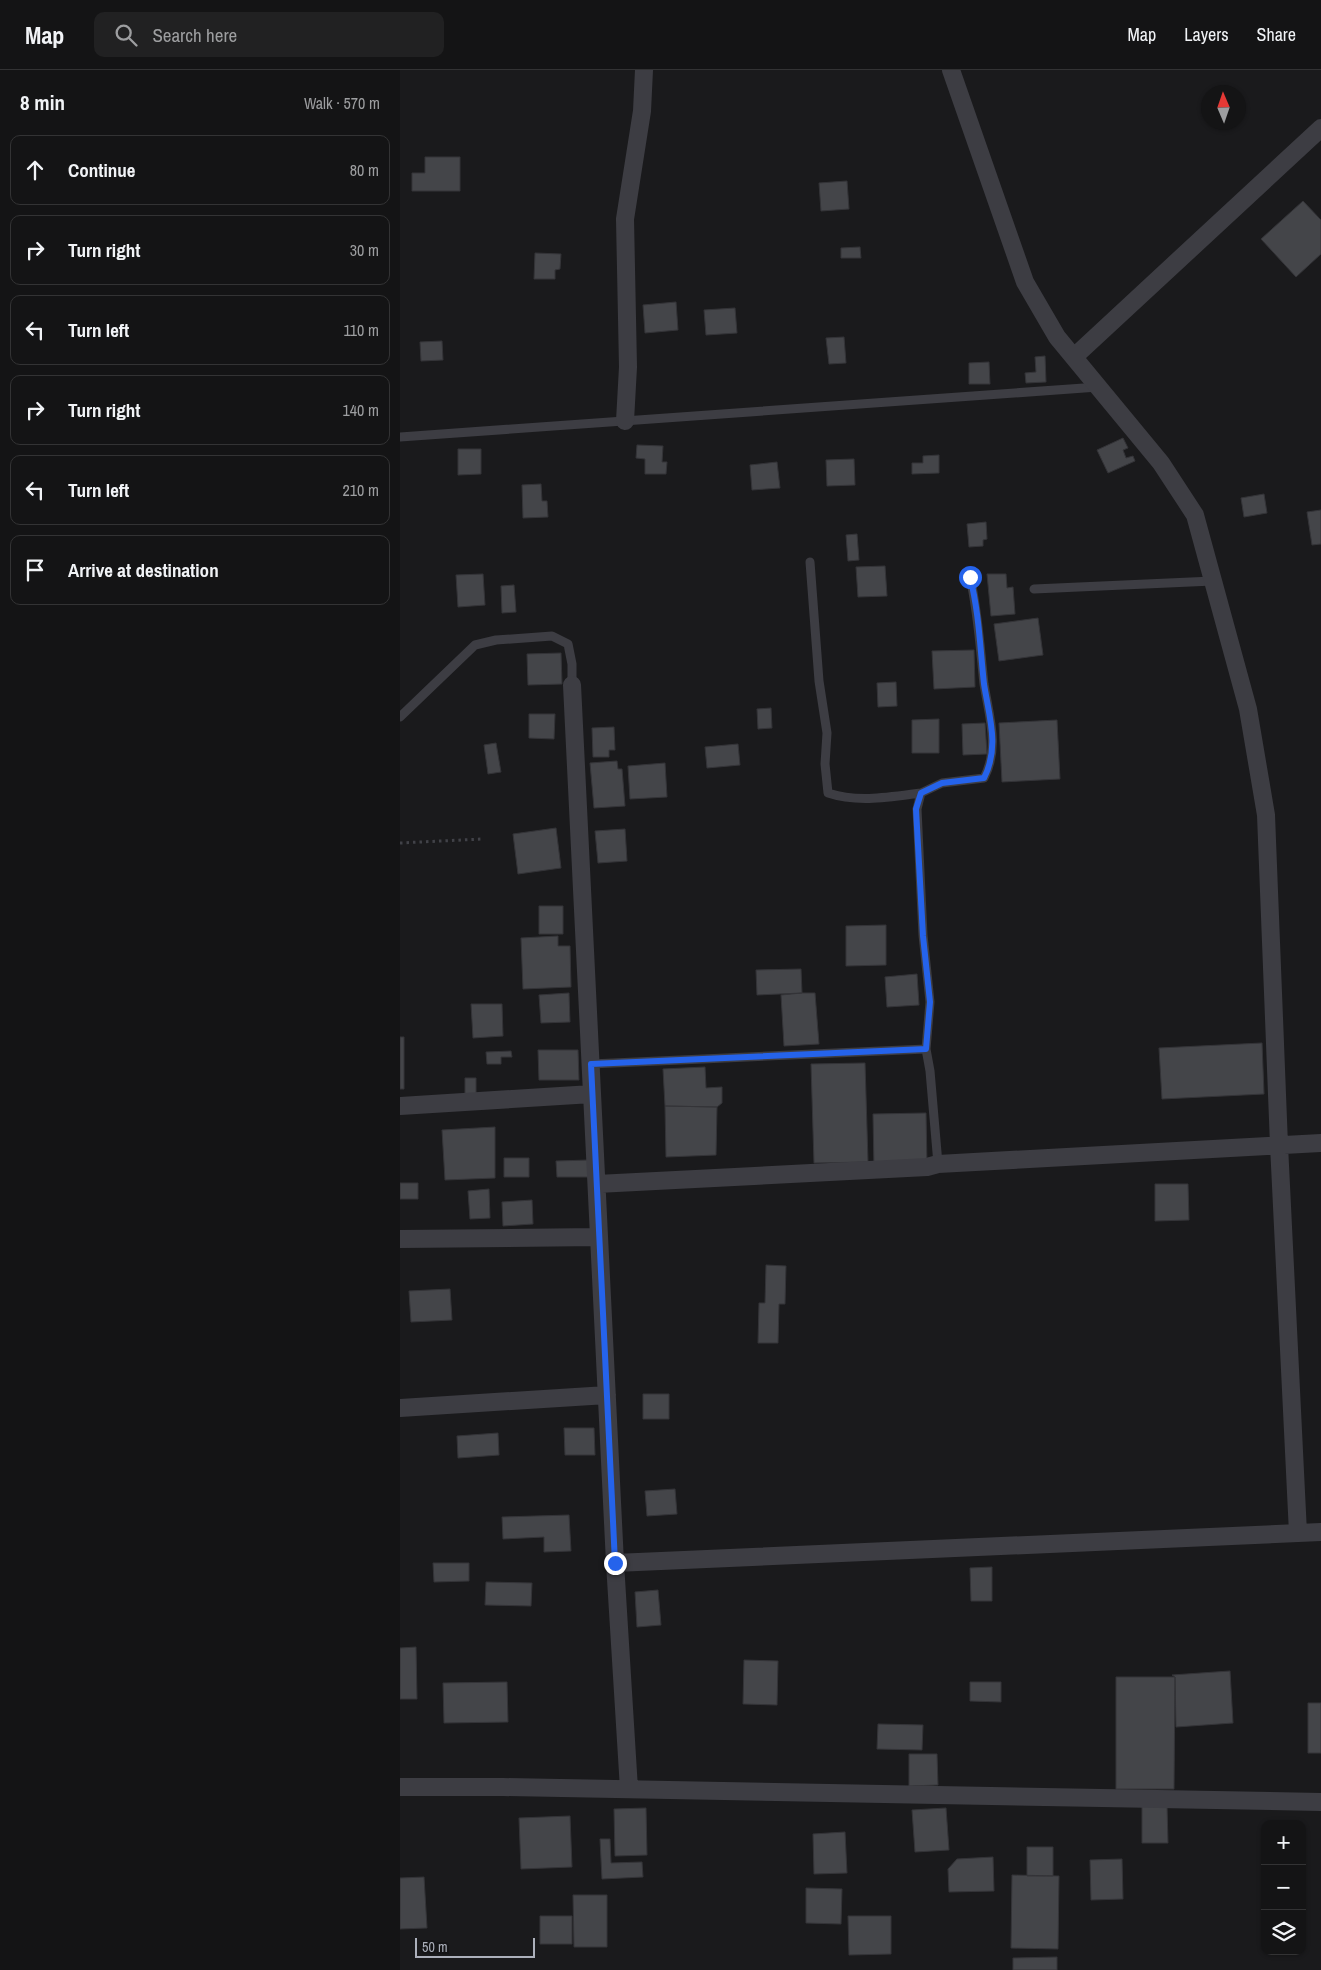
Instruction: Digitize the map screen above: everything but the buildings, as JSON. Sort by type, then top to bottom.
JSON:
[{"type":"street","points":[[625,421],[628,367],[625,219],[642,111],[644,70]]},
{"type":"street","points":[[951,70],[1025,282],[1057,337],[1161,463],[1195,515],[1248,710],[1266,815],[1279,1145],[1298,1534]]},
{"type":"street","points":[[1074,357],[1321,128]]},
{"type":"street","points":[[572,685],[615,1563],[629,1789]]},
{"type":"street","points":[[400,1106],[592,1094]]},
{"type":"street","points":[[597,1184],[927,1167],[938,1164],[1321,1143]]},
{"type":"street","points":[[400,1239],[599,1237]]},
{"type":"street","points":[[400,1408],[607,1394]]},
{"type":"street","points":[[615,1563],[1321,1532]]},
{"type":"street","points":[[400,1787],[629,1789],[1321,1802]]},
{"type":"lane","points":[[400,437],[1098,387]]},
{"type":"lane","points":[[810,562],[819,681],[827,733],[826,764],[828,793],[845,799],[881,798],[921,793],[942,783],[984,778],[991,765],[993,729],[984,684],[978,609],[970,577]]},
{"type":"lane","points":[[1034,589],[1213,581]]},
{"type":"lane","points":[[400,717],[475,645],[496,640],[552,636],[568,644],[572,664],[572,685]]},
{"type":"lane","points":[[921,793],[916,809],[923,936],[930,1002],[926,1049],[930,1071],[938,1164]]},
{"type":"lane","points":[[591,1064],[926,1049]]},
{"type":"path","points":[[400,844],[482,839]]},
{"type":"route","points":[[615,1563],[591,1064],[810,1056],[926,1049],[930,1002],[923,936],[922,883],[916,809],[921,793],[942,783],[984,778],[991,765],[993,729],[984,684],[978,609],[970,577]]}]
